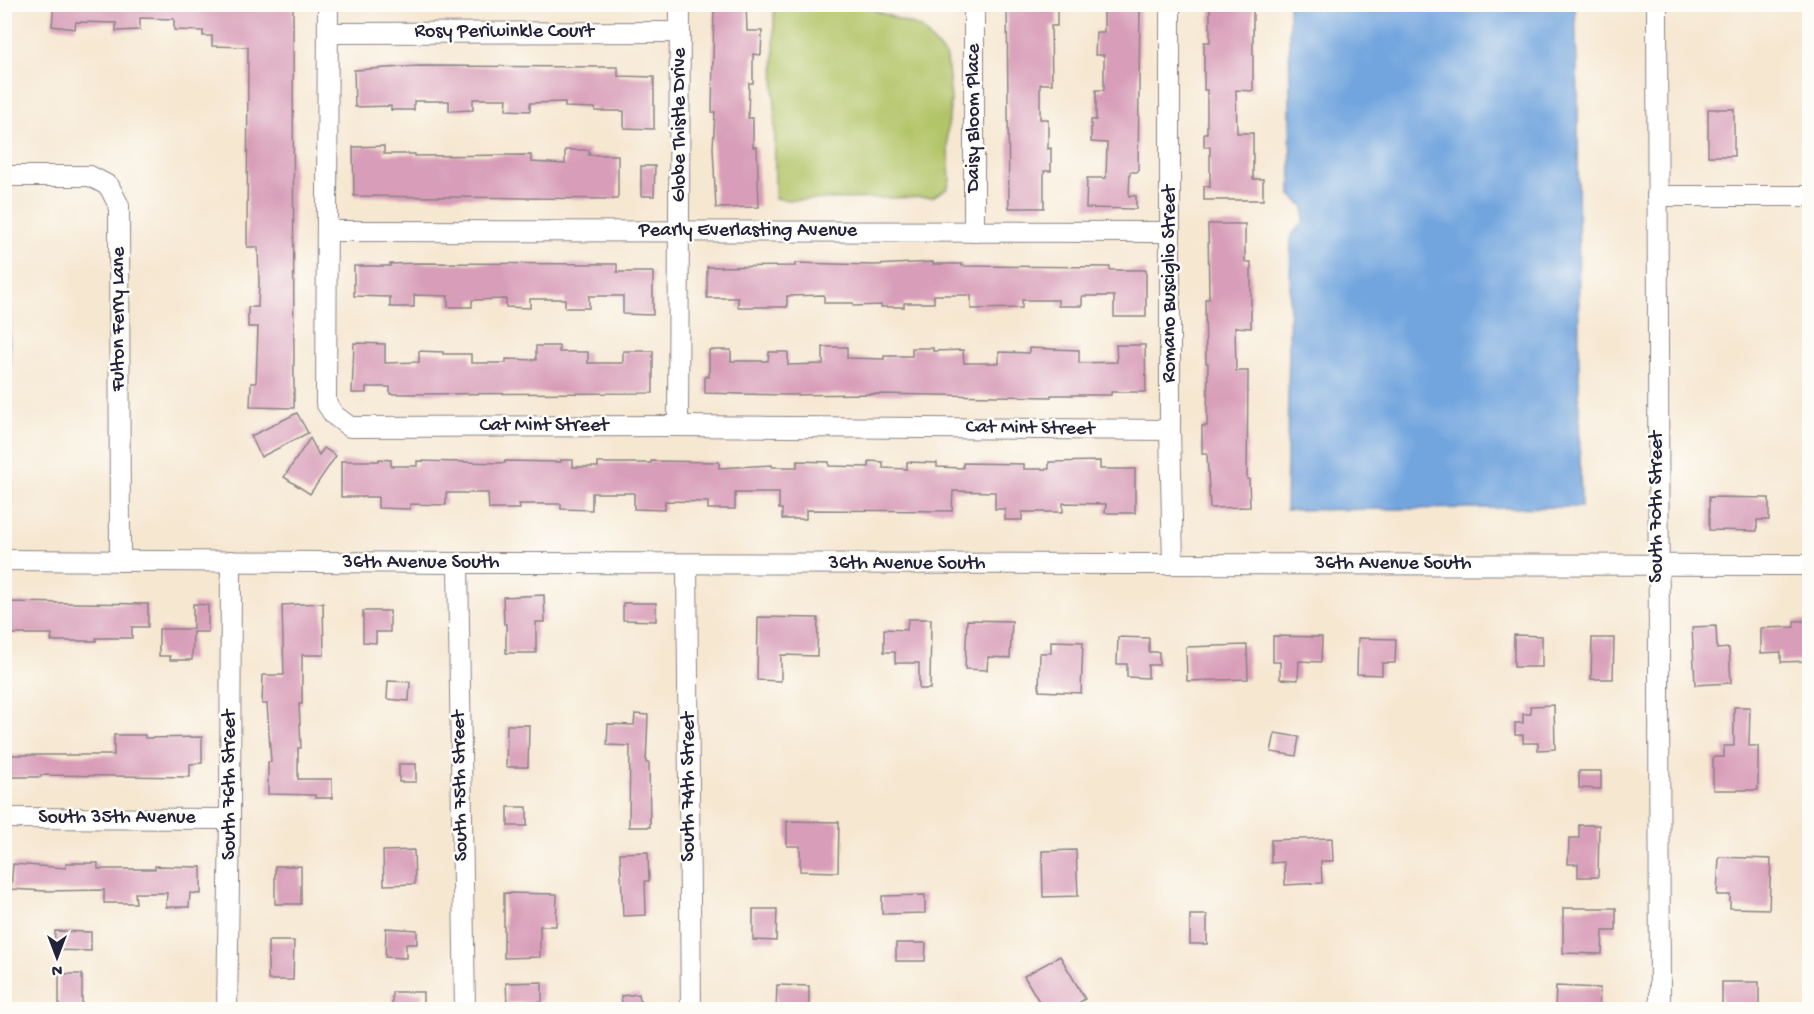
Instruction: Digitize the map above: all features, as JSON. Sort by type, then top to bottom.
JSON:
[{"type":"street","name":"Cat Mint Street","points":[[328,4],[326,403],[334,414],[350,428],[678,426],[1170,430]]},
{"type":"street","name":"Globe Thistle Drive","points":[[678,426],[680,4]]},
{"type":"street","name":"Daisy Bloom Place","points":[[974,4],[974,232]]},
{"type":"street","name":"Romano Busciglio Street","points":[[1170,4],[1170,430],[1173,564]]},
{"type":"street","name":"South 70th Street","points":[[1657,4],[1660,1010]]},
{"type":"street","name":"Rosy Periwinkle Court","points":[[328,33],[680,32]]},
{"type":"street","name":"Fulton Ferry Lane","points":[[4,176],[90,176],[109,186],[119,206],[120,561]]},
{"type":"street","points":[[1657,196],[1809,196]]},
{"type":"street","name":"Pearly Everlasting Avenue","points":[[327,231],[1169,232]]},
{"type":"street","name":"36th Avenue South","points":[[4,560],[687,564],[1809,565]]},
{"type":"street","name":"South 76th Street","points":[[227,1010],[231,561]]},
{"type":"street","name":"South 75th Street","points":[[458,563],[465,1010]]},
{"type":"street","name":"South 74th Street","points":[[687,564],[691,1010]]},
{"type":"street","name":"South 35th Avenue","points":[[4,818],[230,819]]},
{"type":"green space","points":[[774,5],[876,5],[876,11],[921,28],[947,58],[951,100],[947,134],[950,180],[947,189],[932,197],[789,200],[775,198]]},
{"type":"water","points":[[1289,5],[1575,5],[1578,98],[1581,507],[1286,510],[1291,235],[1304,222],[1304,207],[1291,195]]},
{"type":"water","points":[[5,221],[9,221],[10,511],[4,511]]},
{"type":"building","points":[[54,4],[293,4],[294,408],[250,407],[251,383],[256,383],[258,327],[248,327],[248,307],[258,307],[259,282],[258,247],[247,247],[248,47],[212,46],[212,36],[203,36],[203,31],[174,30],[174,19],[140,18],[140,30],[116,31],[116,23],[76,22],[75,29],[52,26]]},
{"type":"building","points":[[714,4],[746,4],[747,31],[762,31],[761,55],[753,54],[753,83],[749,83],[748,118],[753,118],[753,147],[757,147],[759,207],[716,208],[713,148],[715,112],[712,112]]},
{"type":"building","points":[[1007,4],[1057,4],[1057,26],[1051,26],[1052,84],[1040,84],[1040,119],[1048,119],[1048,149],[1051,148],[1051,171],[1044,171],[1044,208],[1009,208]]},
{"type":"building","points":[[1104,4],[1140,4],[1138,172],[1130,172],[1129,196],[1136,196],[1136,209],[1086,208],[1087,178],[1106,178],[1107,143],[1091,142],[1091,120],[1096,120],[1096,90],[1104,90],[1104,55],[1095,55],[1096,32],[1104,32]]},
{"type":"building","points":[[1210,4],[1253,4],[1253,91],[1236,90],[1237,133],[1253,133],[1253,179],[1263,179],[1263,200],[1204,200],[1204,186],[1210,187],[1210,147],[1204,147],[1204,133],[1207,133],[1207,90],[1204,90],[1204,42],[1210,42]]},
{"type":"building","points":[[420,66],[618,67],[618,76],[654,77],[654,129],[624,128],[624,111],[595,111],[595,108],[565,107],[565,102],[530,103],[530,111],[506,110],[507,99],[473,99],[473,110],[449,111],[449,101],[414,101],[414,110],[391,110],[391,106],[355,107],[354,70]]},
{"type":"building","points":[[1708,109],[1734,109],[1734,156],[1708,156]]},
{"type":"building","points":[[384,146],[384,154],[531,155],[531,162],[565,164],[565,150],[589,150],[589,155],[618,155],[618,195],[617,199],[354,196],[353,147]]},
{"type":"building","points":[[641,166],[655,166],[654,196],[641,196]]},
{"type":"building","points":[[1208,224],[1245,224],[1245,262],[1251,262],[1251,328],[1235,327],[1236,371],[1248,371],[1247,479],[1249,479],[1250,507],[1210,508],[1207,454],[1202,454],[1202,426],[1207,426],[1208,363],[1206,363],[1205,299],[1209,299]]},
{"type":"building","points":[[933,262],[933,264],[962,264],[962,266],[1110,267],[1110,270],[1146,270],[1146,317],[1114,317],[1114,296],[1082,296],[1082,306],[1058,306],[1058,300],[1022,300],[1022,308],[971,309],[971,295],[934,295],[934,303],[904,303],[904,307],[824,303],[824,295],[787,296],[787,307],[738,307],[738,298],[707,298],[707,267],[795,266],[795,263],[874,265]]},
{"type":"building","points":[[419,263],[617,264],[617,272],[653,272],[653,315],[623,314],[623,296],[589,296],[589,308],[565,308],[565,299],[530,299],[530,308],[506,307],[506,299],[472,300],[472,307],[448,307],[448,296],[414,295],[414,307],[390,307],[390,297],[354,296],[354,266]]},
{"type":"building","points":[[354,343],[385,344],[385,363],[419,362],[419,351],[471,354],[471,363],[506,363],[506,359],[536,360],[536,346],[559,346],[559,352],[588,352],[588,363],[623,363],[623,351],[653,351],[653,393],[390,394],[390,387],[366,387],[366,393],[352,393]]},
{"type":"building","points":[[1116,345],[1145,345],[1146,392],[1111,392],[1111,395],[1051,395],[1051,397],[705,393],[705,376],[709,377],[709,350],[731,350],[731,361],[768,361],[769,352],[788,352],[788,365],[823,364],[823,347],[847,347],[847,358],[884,359],[884,356],[912,356],[912,348],[933,348],[933,351],[963,350],[964,363],[999,363],[999,352],[1029,353],[1029,348],[1079,350],[1079,363],[1117,362]]},
{"type":"building","points":[[297,413],[308,433],[261,457],[251,436]]},
{"type":"building","points":[[310,438],[319,455],[324,448],[336,456],[310,494],[284,477]]},
{"type":"building","points":[[379,459],[391,460],[391,466],[417,466],[417,461],[505,463],[505,461],[561,462],[561,460],[573,460],[573,467],[598,467],[598,463],[651,463],[651,461],[719,462],[719,468],[772,465],[772,467],[797,467],[797,461],[829,462],[829,466],[869,467],[869,461],[883,462],[883,468],[907,469],[907,462],[937,463],[937,467],[963,468],[963,463],[1024,464],[1024,469],[1049,469],[1049,462],[1100,461],[1100,469],[1135,469],[1135,513],[1105,513],[1106,504],[1063,503],[1063,512],[1022,512],[1022,520],[1005,520],[1005,509],[995,509],[995,492],[953,491],[952,511],[806,510],[806,519],[782,519],[782,509],[779,509],[779,493],[735,493],[735,509],[708,509],[708,502],[665,501],[665,510],[634,509],[634,493],[592,493],[592,510],[561,509],[561,504],[519,504],[520,509],[489,509],[488,493],[446,493],[446,505],[410,504],[410,509],[378,508],[378,497],[341,497],[341,461],[379,461]]},
{"type":"building","points":[[1709,497],[1769,498],[1769,520],[1757,520],[1757,531],[1709,530]]},
{"type":"building","points":[[544,595],[545,622],[536,622],[536,653],[506,653],[503,597]]},
{"type":"building","points":[[4,602],[148,604],[148,627],[132,627],[132,638],[96,638],[96,641],[51,641],[52,634],[4,634]]},
{"type":"building","points":[[323,603],[324,655],[302,655],[302,704],[299,704],[301,748],[298,748],[298,779],[332,779],[332,798],[315,798],[315,795],[268,794],[268,762],[271,762],[267,704],[262,704],[263,675],[284,675],[282,605]]},
{"type":"building","points":[[623,603],[656,603],[656,621],[623,620]]},
{"type":"building","points":[[193,604],[208,605],[208,632],[193,632],[192,660],[170,660],[170,656],[159,656],[159,629],[193,629]]},
{"type":"building","points":[[363,611],[390,611],[390,632],[376,632],[376,643],[363,642]]},
{"type":"building","points":[[758,617],[818,618],[817,656],[781,655],[781,681],[757,680]]},
{"type":"building","points":[[908,619],[931,619],[930,689],[919,689],[919,663],[895,663],[895,652],[884,652],[884,629],[907,630]]},
{"type":"building","points":[[967,620],[1012,621],[1010,658],[988,657],[987,670],[965,669]]},
{"type":"building","points":[[1794,621],[1809,621],[1809,661],[1781,662],[1781,652],[1761,653],[1761,628],[1794,627]]},
{"type":"building","points":[[1716,626],[1717,649],[1729,648],[1731,683],[1695,685],[1692,627]]},
{"type":"building","points":[[1514,635],[1542,636],[1542,667],[1514,667]]},
{"type":"building","points":[[1273,636],[1322,637],[1321,662],[1299,661],[1298,680],[1280,679],[1280,662],[1273,662]]},
{"type":"building","points":[[1118,637],[1149,638],[1149,652],[1159,652],[1159,665],[1148,665],[1148,678],[1127,677],[1127,664],[1117,664]]},
{"type":"building","points":[[1358,638],[1396,639],[1395,663],[1382,663],[1382,675],[1357,674]]},
{"type":"building","points":[[1592,638],[1614,638],[1613,679],[1591,679]]},
{"type":"building","points":[[1051,641],[1083,642],[1081,693],[1039,691],[1040,653],[1051,653]]},
{"type":"building","points":[[1247,645],[1248,679],[1187,681],[1186,647]]},
{"type":"building","points":[[388,681],[410,682],[409,701],[387,699]]},
{"type":"building","points":[[1554,705],[1555,749],[1538,750],[1538,743],[1523,743],[1523,735],[1515,735],[1515,723],[1523,723],[1523,714],[1531,714],[1530,706]]},
{"type":"building","points":[[1734,707],[1750,707],[1749,746],[1758,746],[1758,790],[1713,790],[1713,757],[1724,757],[1724,746],[1734,746]]},
{"type":"building","points":[[635,714],[648,715],[646,763],[649,763],[650,827],[629,827],[630,746],[607,745],[608,724],[634,725]]},
{"type":"building","points":[[507,725],[529,725],[528,767],[506,767]]},
{"type":"building","points":[[1275,733],[1299,737],[1296,756],[1271,752]]},
{"type":"building","points":[[114,735],[145,735],[145,738],[202,737],[202,763],[190,764],[190,777],[41,775],[41,777],[7,777],[7,755],[114,755]]},
{"type":"building","points":[[399,764],[416,764],[416,782],[399,782]]},
{"type":"building","points":[[1579,771],[1601,771],[1601,789],[1579,788]]},
{"type":"building","points":[[508,807],[527,807],[527,826],[508,826]]},
{"type":"building","points":[[787,821],[839,822],[838,872],[800,871],[800,846],[787,846]]},
{"type":"building","points":[[1579,825],[1599,825],[1598,877],[1578,877],[1578,864],[1568,864],[1569,838],[1579,838]]},
{"type":"building","points":[[1332,838],[1333,861],[1321,861],[1322,883],[1285,885],[1284,862],[1271,863],[1271,840]]},
{"type":"building","points":[[414,850],[415,884],[384,885],[383,851]]},
{"type":"building","points":[[1076,850],[1078,896],[1043,897],[1042,851]]},
{"type":"building","points":[[648,852],[649,881],[645,881],[646,915],[623,916],[620,853]]},
{"type":"building","points":[[1719,857],[1771,859],[1769,909],[1730,908],[1730,895],[1717,895]]},
{"type":"building","points":[[66,863],[98,863],[98,869],[155,869],[155,866],[201,867],[201,894],[190,893],[189,907],[166,907],[167,893],[135,893],[136,903],[104,903],[104,890],[11,889],[13,864],[66,868]]},
{"type":"building","points":[[275,866],[301,866],[301,904],[275,904]]},
{"type":"building","points":[[504,893],[557,894],[556,926],[540,926],[540,957],[504,958]]},
{"type":"building","points":[[925,895],[925,913],[882,914],[882,896]]},
{"type":"building","points":[[1563,908],[1616,908],[1616,931],[1603,931],[1602,954],[1563,953]]},
{"type":"building","points":[[753,909],[777,909],[776,941],[753,940]]},
{"type":"building","points":[[1190,915],[1207,915],[1207,944],[1190,944]]},
{"type":"building","points":[[386,928],[417,930],[417,944],[406,944],[406,958],[385,957]]},
{"type":"building","points":[[55,931],[91,932],[91,951],[54,950]]},
{"type":"building","points":[[268,941],[294,941],[293,980],[268,980]]},
{"type":"building","points":[[896,943],[926,943],[925,961],[896,961]]},
{"type":"building","points":[[1060,956],[1085,999],[1067,1010],[1044,1010],[1024,976]]},
{"type":"building","points":[[59,974],[82,974],[82,1010],[59,1010]]},
{"type":"building","points":[[542,982],[542,1002],[507,1003],[506,983]]},
{"type":"building","points":[[1722,982],[1759,982],[1759,1010],[1722,1010]]},
{"type":"building","points":[[777,985],[809,986],[809,1010],[776,1010]]},
{"type":"building","points":[[1556,986],[1600,988],[1599,1010],[1555,1010]]},
{"type":"building","points":[[392,992],[423,992],[423,1010],[392,1010]]},
{"type":"building","points":[[639,994],[642,1010],[623,1010],[621,996]]}]
